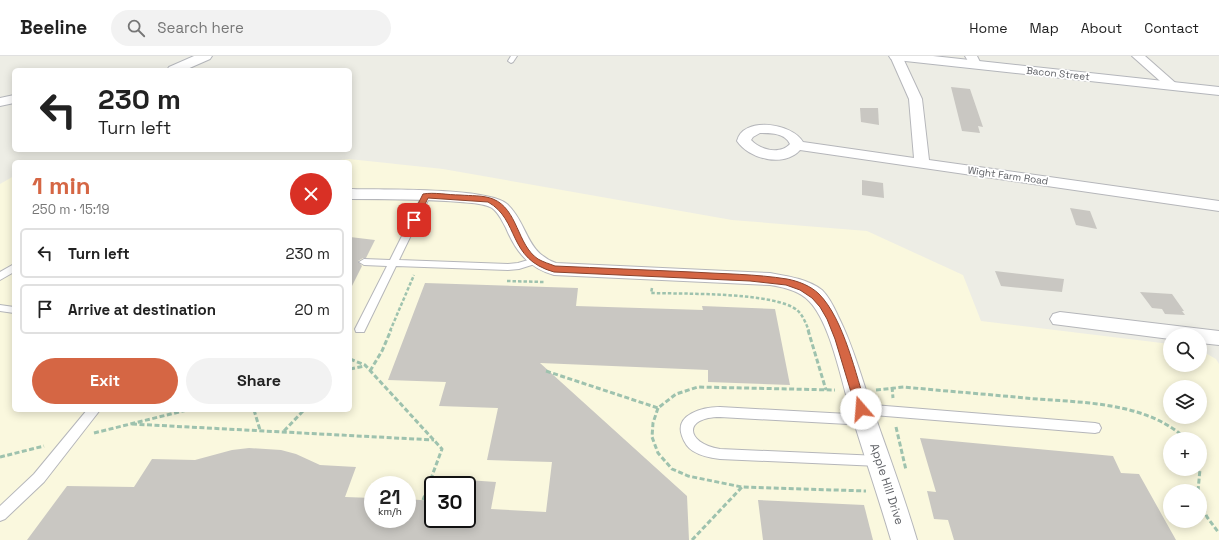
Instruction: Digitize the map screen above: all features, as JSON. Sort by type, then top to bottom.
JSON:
[{"type":"street","points":[[178,68],[205,56]]},
{"type":"street","points":[[896,56],[899,67],[910,85],[916,100],[922,163]]},
{"type":"street","name":"Bacon Street","points":[[896,56],[973,60],[1219,91]]},
{"type":"street","points":[[1138,56],[1173,86]]},
{"type":"street","points":[[0,102],[12,99]]},
{"type":"street","name":"Wight Farm Road","points":[[797,145],[1219,206]]},
{"type":"street","name":"Apple Hill Drive","points":[[352,194],[481,198],[490,200],[498,205],[508,218],[522,246],[535,261],[544,266],[566,271],[750,278],[787,282],[803,288],[815,296],[824,306],[840,339],[863,414],[890,492],[904,540]]},
{"type":"street","points":[[1060,320],[1163,332]]},
{"type":"lane","points":[[360,330],[426,196]]},
{"type":"lane","points":[[364,262],[508,268],[535,261]]},
{"type":"lane","points":[[0,277],[12,268]]},
{"type":"lane","points":[[0,308],[12,310]]},
{"type":"lane","points":[[879,461],[720,454],[704,451],[695,446],[689,440],[687,426],[691,420],[706,412],[863,414],[894,411],[1095,428]]},
{"type":"lane","points":[[0,516],[39,478],[92,412]]},
{"type":"path","points":[[370,371],[382,351],[418,264]]},
{"type":"path","points":[[413,277],[420,278]]},
{"type":"path","points":[[500,281],[548,282]]},
{"type":"path","points":[[652,284],[651,293],[760,298],[775,300],[799,312],[805,323],[826,390]]},
{"type":"path","points":[[352,360],[365,366],[442,449],[423,500]]},
{"type":"path","points":[[352,369],[365,366]]},
{"type":"path","points":[[892,388],[895,423],[906,472]]},
{"type":"path","points":[[658,408],[652,423],[652,437],[658,453],[672,469],[688,476],[742,487],[890,492]]},
{"type":"path","points":[[255,412],[260,430]]},
{"type":"path","points":[[284,432],[302,412]]},
{"type":"path","points":[[132,424],[434,440]]},
{"type":"path","points":[[692,540],[742,487]]},
{"type":"path","points":[[1207,517],[1219,533]]},
{"type":"shaded area","points":[[349,159],[443,169],[732,220],[867,231],[963,275],[981,321],[1163,343],[1163,372],[1207,372],[1207,354],[1216,359],[1219,364],[1219,540],[0,540],[0,184],[12,177],[12,412],[352,412],[352,160],[340,160]]},
{"type":"building","points":[[951,87],[970,89],[983,127],[978,126],[980,133],[962,131]]},
{"type":"building","points":[[860,108],[878,108],[879,125],[861,122]]},
{"type":"building","points":[[862,180],[883,183],[884,198],[862,195]]},
{"type":"building","points":[[1070,208],[1090,211],[1097,229],[1076,225]]},
{"type":"building","points":[[352,237],[375,240],[366,258],[358,261],[362,266],[352,286]]},
{"type":"building","points":[[995,271],[1064,279],[1062,292],[1001,286]]},
{"type":"building","points":[[425,283],[578,288],[576,306],[703,310],[702,306],[775,309],[790,385],[708,382],[708,370],[540,363],[687,496],[689,540],[27,540],[67,486],[134,487],[152,459],[195,460],[232,450],[249,448],[281,450],[296,454],[320,465],[356,467],[345,497],[364,498],[364,528],[416,528],[416,500],[424,500],[424,528],[476,528],[476,481],[496,482],[491,509],[546,512],[552,462],[487,460],[498,408],[439,406],[446,382],[388,380]]},
{"type":"building","points":[[1140,292],[1172,294],[1184,311],[1182,311],[1185,315],[1165,314],[1162,309],[1152,308]]},
{"type":"building","points":[[920,438],[1113,456],[1121,473],[1139,474],[1163,517],[1163,528],[1169,528],[1176,540],[954,540],[948,520],[934,519],[927,491],[936,492]]},
{"type":"building","points":[[758,500],[864,505],[873,540],[763,540]]},
{"type":"route","points":[[414,220],[426,196],[481,198],[490,200],[504,210],[522,246],[535,261],[554,269],[566,271],[770,279],[787,282],[803,288],[815,296],[824,306],[831,319],[840,339],[861,409]]}]
